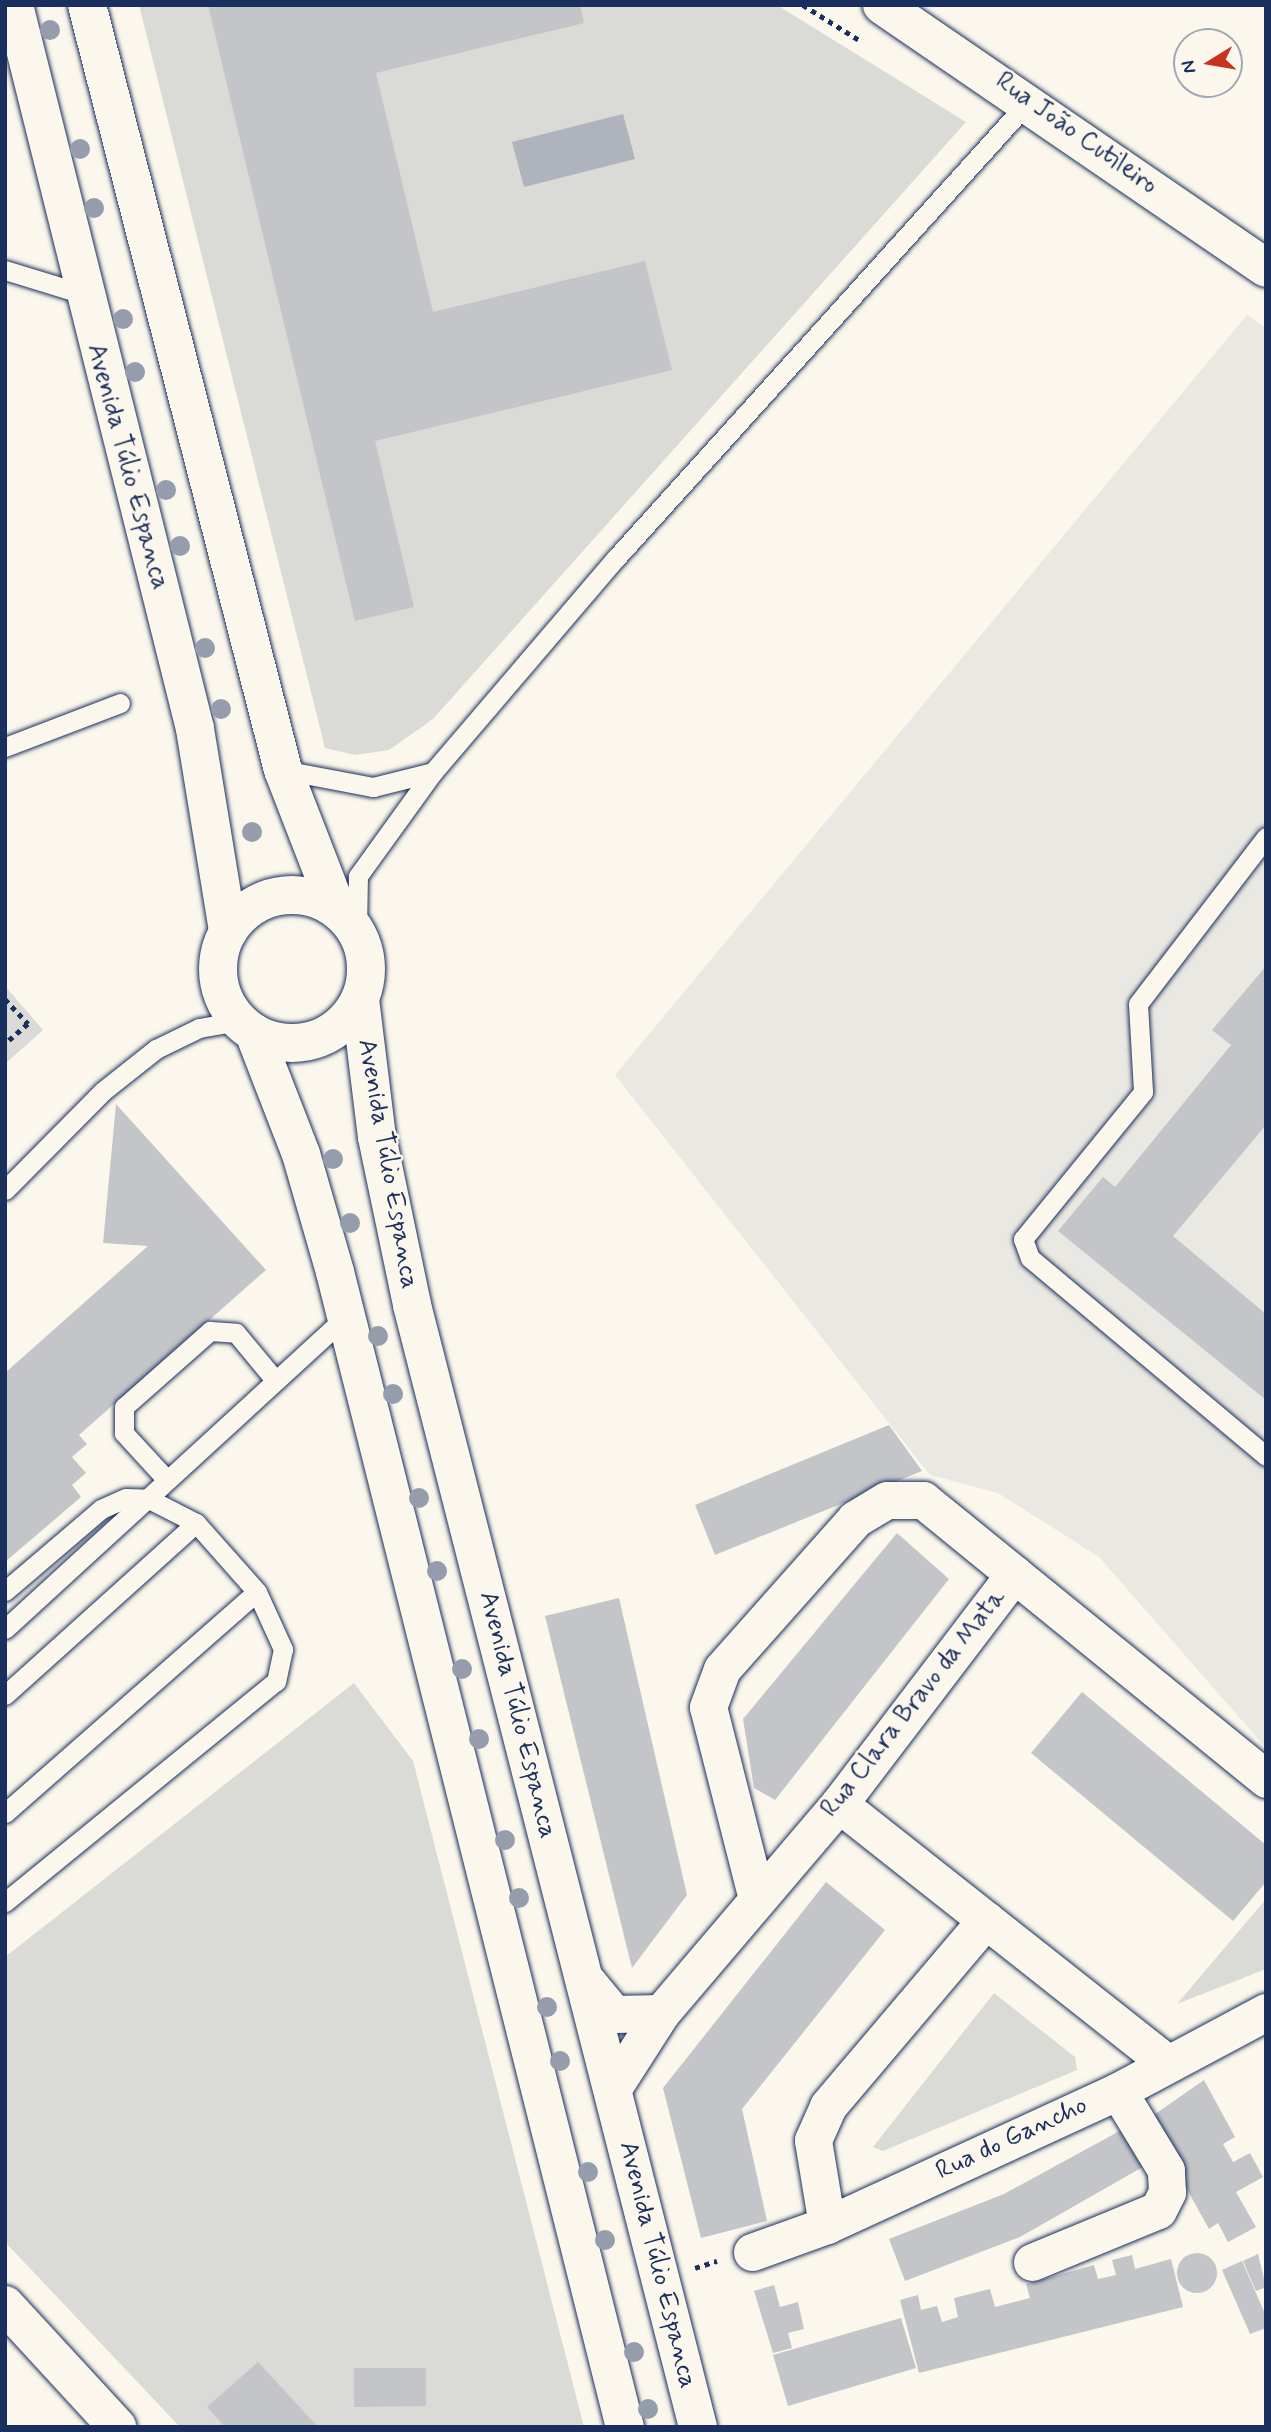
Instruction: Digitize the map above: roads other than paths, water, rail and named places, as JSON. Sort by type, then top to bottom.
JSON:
[{"type":"main road","name":"Avenida Túlio Espanca","points":[[14,5],[83,294],[195,729],[229,931],[218,978],[247,1027],[300,1154],[345,1317],[625,2427]]},
{"type":"main road","name":"Avenida Túlio Espanca","points":[[87,5],[283,770],[366,965],[360,999],[401,1257],[698,2427]]},
{"type":"main road","name":"Rua João Cutileiro","points":[[882,5],[1029,101],[1266,268]]},
{"type":"main road","points":[[229,931],[244,911],[290,894],[347,920]]},
{"type":"main road","name":"Avenida Túlio Espanca","points":[[247,1027],[278,1042],[315,1039],[347,1020],[360,999]]},
{"type":"main road","points":[[5,2305],[117,2427]]},
{"type":"street","points":[[757,1899],[708,1707],[722,1669],[855,1519],[887,1500],[923,1500],[1014,1574]]},
{"type":"street","name":"Rua Clara Bravo da Mata","points":[[613,2088],[661,2013],[839,1804],[1014,1574],[1266,1779]]},
{"type":"street","points":[[839,1804],[1166,2062]]},
{"type":"street","points":[[827,2225],[813,2140],[828,2106],[986,1920]]},
{"type":"street","points":[[585,1979],[614,2014],[661,2013]]},
{"type":"street","name":"Rua do Gancho","points":[[752,2252],[827,2225],[1118,2091],[1166,2062],[1266,2012]]},
{"type":"street","points":[[1032,2262],[1158,2210],[1167,2192],[1166,2169],[1118,2091]]},
{"type":"lane","points":[[347,920],[358,876],[433,772],[616,558],[1029,101]]},
{"type":"lane","points":[[5,270],[83,294]]},
{"type":"lane","points":[[5,747],[120,703]]},
{"type":"lane","points":[[283,770],[373,787],[433,772]]},
{"type":"lane","points":[[1266,837],[1138,1004],[1143,1093],[1023,1239],[1030,1258],[1266,1456]]},
{"type":"lane","points":[[5,1190],[103,1091],[156,1049],[199,1028],[247,1027]]},
{"type":"lane","points":[[5,1629],[345,1317]]},
{"type":"lane","points":[[167,1480],[124,1433],[124,1407],[210,1331],[236,1333],[275,1380]]},
{"type":"lane","points":[[5,1591],[101,1509],[126,1498],[149,1499],[196,1523],[257,1592],[283,1649],[276,1681],[9,1892]]},
{"type":"lane","points":[[5,1695],[196,1523]]},
{"type":"lane","points":[[5,1813],[257,1592]]}]
